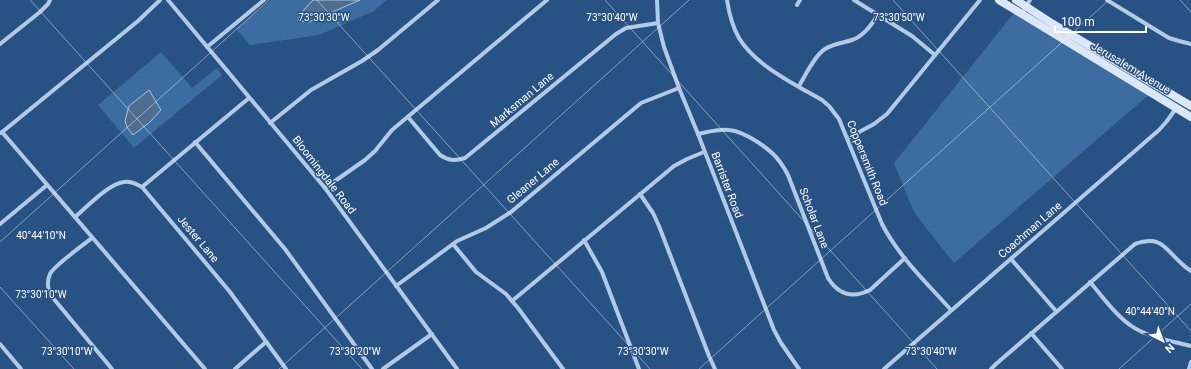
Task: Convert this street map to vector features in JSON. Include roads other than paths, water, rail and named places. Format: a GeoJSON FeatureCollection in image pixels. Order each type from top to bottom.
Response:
{"type":"FeatureCollection","features":[{"type":"Feature","properties":{"kind":"main road","name":"Jerusalem Avenue"},"geometry":{"type":"LineString","coordinates":[[999,0],[1191,117]]}},
{"type":"Feature","properties":{"kind":"main road","name":"Jerusalem Avenue"},"geometry":{"type":"LineString","coordinates":[[1016,0],[1028,3],[1053,24],[1191,106]]}},
{"type":"Feature","properties":{"kind":"street"},"geometry":{"type":"LineString","coordinates":[[0,44],[40,12],[50,0]]}},
{"type":"Feature","properties":{"kind":"street"},"geometry":{"type":"LineString","coordinates":[[160,0],[138,21],[1,133],[205,369]]}},
{"type":"Feature","properties":{"kind":"street","name":"Bloomingdale Road"},"geometry":{"type":"LineString","coordinates":[[168,0],[325,188],[457,369]]}},
{"type":"Feature","properties":{"kind":"street"},"geometry":{"type":"LineString","coordinates":[[207,47],[264,0]]}},
{"type":"Feature","properties":{"kind":"street"},"geometry":{"type":"LineString","coordinates":[[270,123],[311,90],[362,61],[378,50],[438,0]]}},
{"type":"Feature","properties":{"kind":"street"},"geometry":{"type":"LineString","coordinates":[[325,188],[365,160],[375,151],[392,130],[547,0]]}},
{"type":"Feature","properties":{"kind":"street","name":"Barrister Road"},"geometry":{"type":"LineString","coordinates":[[657,0],[658,23],[664,47],[679,88],[774,330],[799,369]]}},
{"type":"Feature","properties":{"kind":"street","name":"Coppersmith Road"},"geometry":{"type":"LineString","coordinates":[[727,0],[733,25],[739,38],[748,50],[761,63],[822,100],[829,106],[839,119],[882,224],[894,245],[951,310]]}},
{"type":"Feature","properties":{"kind":"street"},"geometry":{"type":"LineString","coordinates":[[797,5],[800,0]]}},
{"type":"Feature","properties":{"kind":"street"},"geometry":{"type":"LineString","coordinates":[[854,0],[912,36],[935,55]]}},
{"type":"Feature","properties":{"kind":"street"},"geometry":{"type":"LineString","coordinates":[[848,138],[874,124],[887,114],[980,0]]}},
{"type":"Feature","properties":{"kind":"street"},"geometry":{"type":"LineString","coordinates":[[1107,0],[1169,38],[1191,44]]}},
{"type":"Feature","properties":{"kind":"street"},"geometry":{"type":"LineString","coordinates":[[1022,14],[1028,3]]}},
{"type":"Feature","properties":{"kind":"street"},"geometry":{"type":"LineString","coordinates":[[799,86],[818,55],[825,49],[835,44],[859,37],[867,30],[878,15]]}},
{"type":"Feature","properties":{"kind":"street","name":"Marksman Lane"},"geometry":{"type":"LineString","coordinates":[[408,117],[440,155],[452,160],[465,158],[616,34],[626,28],[658,23]]}},
{"type":"Feature","properties":{"kind":"street","name":"Gleaner Lane"},"geometry":{"type":"LineString","coordinates":[[396,286],[457,241],[486,228],[511,212],[635,108],[679,88]]}},
{"type":"Feature","properties":{"kind":"street"},"geometry":{"type":"LineString","coordinates":[[75,217],[114,185],[123,182],[130,182],[142,187],[250,98]]}},
{"type":"Feature","properties":{"kind":"street","name":"Coachman Lane"},"geometry":{"type":"LineString","coordinates":[[884,369],[1160,130],[1181,100]]}},
{"type":"Feature","properties":{"kind":"street","name":"Scholar Lane"},"geometry":{"type":"LineString","coordinates":[[698,134],[712,131],[734,130],[751,138],[770,151],[780,161],[788,175],[828,278],[833,286],[838,290],[849,294],[864,293],[870,290],[905,258]]}},
{"type":"Feature","properties":{"kind":"street"},"geometry":{"type":"LineString","coordinates":[[196,142],[285,249],[372,369]]}},
{"type":"Feature","properties":{"kind":"street"},"geometry":{"type":"LineString","coordinates":[[512,301],[674,166],[704,152]]}},
{"type":"Feature","properties":{"kind":"street"},"geometry":{"type":"LineString","coordinates":[[0,224],[47,185]]}},
{"type":"Feature","properties":{"kind":"street","name":"Jester Lane"},"geometry":{"type":"LineString","coordinates":[[142,187],[230,292],[286,369]]}},
{"type":"Feature","properties":{"kind":"street"},"geometry":{"type":"LineString","coordinates":[[640,194],[659,226],[715,369]]}},
{"type":"Feature","properties":{"kind":"street"},"geometry":{"type":"LineString","coordinates":[[92,238],[52,271],[50,274],[48,287],[53,298],[112,369]]}},
{"type":"Feature","properties":{"kind":"street"},"geometry":{"type":"LineString","coordinates":[[584,240],[602,272],[639,369]]}},
{"type":"Feature","properties":{"kind":"street"},"geometry":{"type":"LineString","coordinates":[[991,369],[1135,244],[1143,241],[1160,243],[1166,247],[1181,264],[1191,271]]}},
{"type":"Feature","properties":{"kind":"street"},"geometry":{"type":"LineString","coordinates":[[453,244],[476,272],[506,294],[563,369]]}},
{"type":"Feature","properties":{"kind":"street"},"geometry":{"type":"LineString","coordinates":[[1011,259],[1056,311]]}},
{"type":"Feature","properties":{"kind":"street"},"geometry":{"type":"LineString","coordinates":[[1090,282],[1119,316],[1129,325],[1147,334],[1191,346]]}},
{"type":"Feature","properties":{"kind":"street"},"geometry":{"type":"LineString","coordinates":[[1031,333],[1062,369]]}},
{"type":"Feature","properties":{"kind":"street"},"geometry":{"type":"LineString","coordinates":[[383,369],[432,334]]}},
{"type":"Feature","properties":{"kind":"street"},"geometry":{"type":"LineString","coordinates":[[235,369],[266,342]]}},
{"type":"Feature","properties":{"kind":"street"},"geometry":{"type":"LineString","coordinates":[[0,344],[21,369]]}},
{"type":"Feature","properties":{"kind":"street"},"geometry":{"type":"LineString","coordinates":[[1189,369],[1191,362]]}}]}
